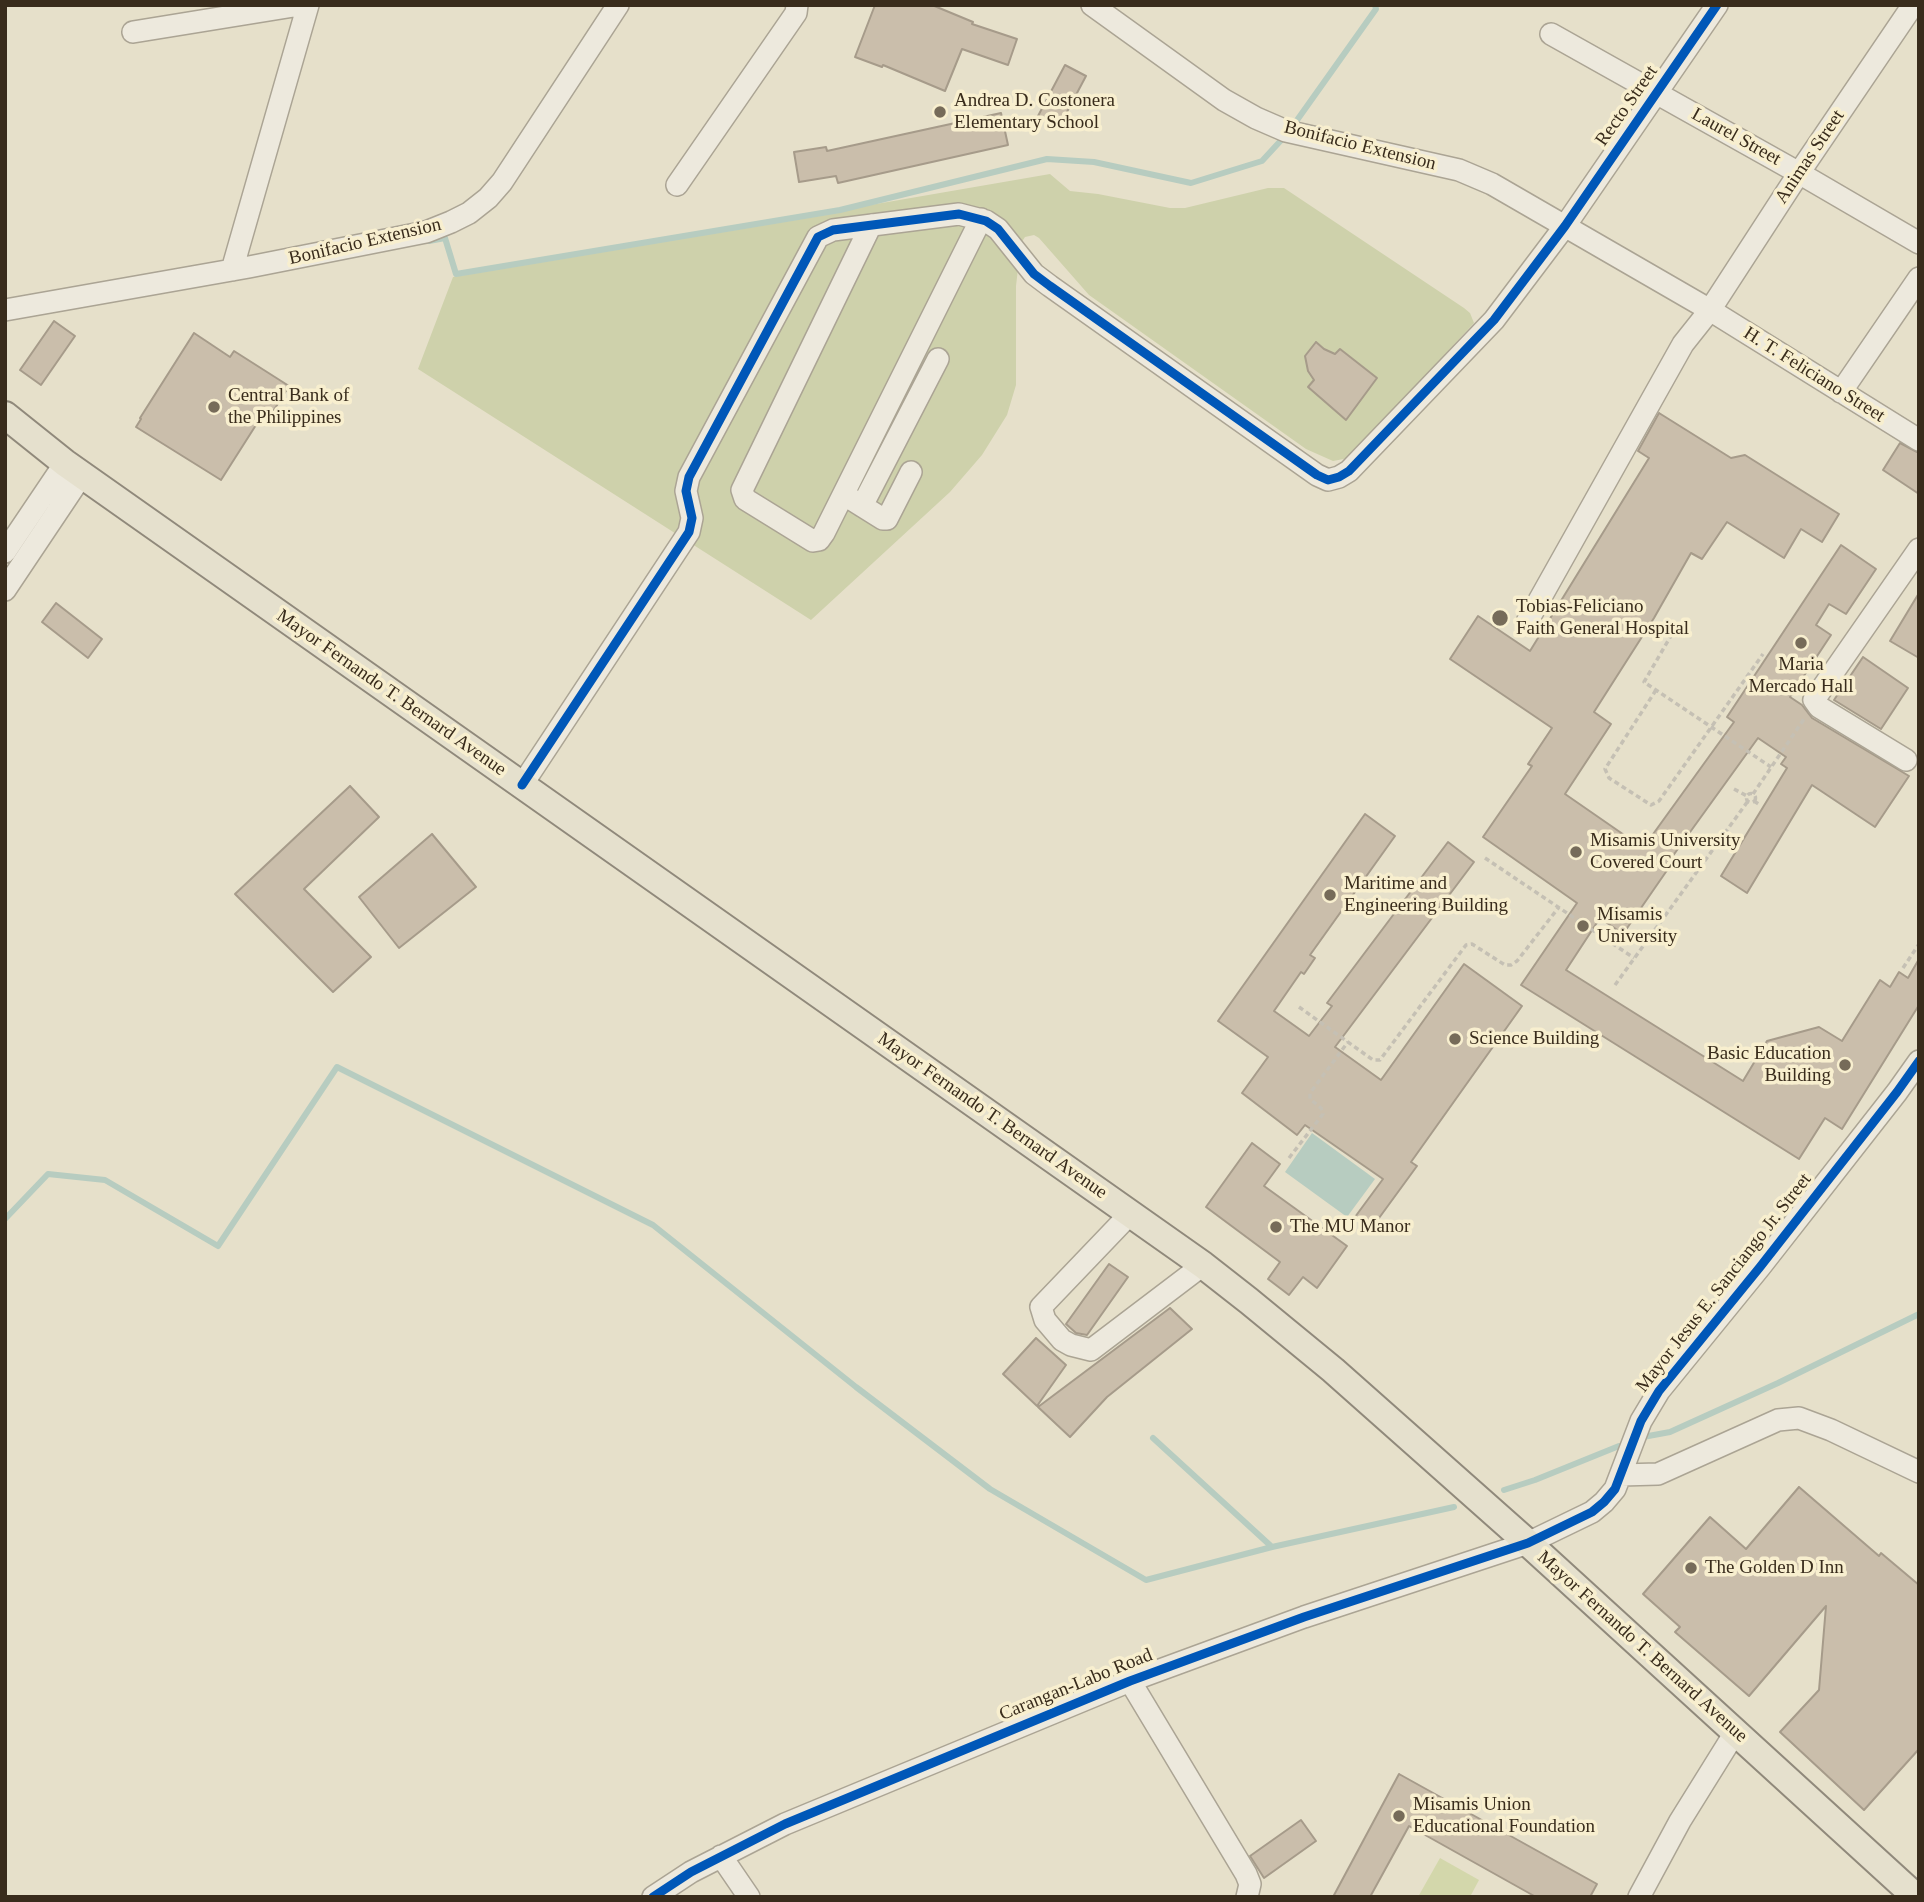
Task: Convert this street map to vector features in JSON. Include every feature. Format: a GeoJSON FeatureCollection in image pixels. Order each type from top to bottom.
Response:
{"type":"FeatureCollection","features":[{"type":"Feature","properties":{"kind":"main road","name":"Mayor Fernando T. Bernard Avenue"},"geometry":{"type":"LineString","coordinates":[[5,415],[74,469],[1203,1265],[1290,1332],[1528,1543],[1916,1897]]}},
{"type":"Feature","properties":{"kind":"street"},"geometry":{"type":"LineString","coordinates":[[132,32],[300,5]]}},
{"type":"Feature","properties":{"kind":"street"},"geometry":{"type":"LineString","coordinates":[[232,270],[308,5]]}},
{"type":"Feature","properties":{"kind":"street","name":"Bonifacio Extension"},"geometry":{"type":"LineString","coordinates":[[5,310],[426,232],[469,213],[502,182],[618,5]]}},
{"type":"Feature","properties":{"kind":"street"},"geometry":{"type":"LineString","coordinates":[[677,185],[796,13],[797,5]]}},
{"type":"Feature","properties":{"kind":"street","name":"Bonifacio Extension"},"geometry":{"type":"LineString","coordinates":[[1092,5],[1224,100],[1256,118],[1286,131],[1459,170],[1492,184],[1710,310]]}},
{"type":"Feature","properties":{"kind":"street","name":"Recto Street"},"geometry":{"type":"LineString","coordinates":[[981,219],[998,229],[1020,260],[1050,286],[1317,475],[1328,480],[1339,477],[1349,471],[1494,320],[1565,226],[1717,5]]}},
{"type":"Feature","properties":{"kind":"street","name":"Animas Street"},"geometry":{"type":"LineString","coordinates":[[1527,622],[1683,344],[1710,310],[1908,11]]}},
{"type":"Feature","properties":{"kind":"street","name":"Laurel Street"},"geometry":{"type":"LineString","coordinates":[[1551,34],[1919,243]]}},
{"type":"Feature","properties":{"kind":"street"},"geometry":{"type":"LineString","coordinates":[[522,785],[689,532],[692,518],[686,491],[689,477],[813,243],[818,237],[833,230],[871,225],[959,214],[981,219],[822,538],[816,542],[810,540],[745,499],[742,490],[871,225]]}},
{"type":"Feature","properties":{"kind":"street"},"geometry":{"type":"LineString","coordinates":[[1841,392],[1919,278]]}},
{"type":"Feature","properties":{"kind":"street","name":"H. T. Feliciano Street"},"geometry":{"type":"LineString","coordinates":[[1710,310],[1919,440]]}},
{"type":"Feature","properties":{"kind":"street"},"geometry":{"type":"LineString","coordinates":[[862,506],[937,359]]}},
{"type":"Feature","properties":{"kind":"street"},"geometry":{"type":"LineString","coordinates":[[5,590],[29,535],[74,469]]}},
{"type":"Feature","properties":{"kind":"street"},"geometry":{"type":"LineString","coordinates":[[844,494],[887,519],[911,472]]}},
{"type":"Feature","properties":{"kind":"street"},"geometry":{"type":"LineString","coordinates":[[5,552],[29,535]]}},
{"type":"Feature","properties":{"kind":"street"},"geometry":{"type":"LineString","coordinates":[[1906,760],[1814,702],[1815,696],[1919,549]]}},
{"type":"Feature","properties":{"kind":"street","name":"Mayor Jesus E. Sanciango Jr. Street"},"geometry":{"type":"LineString","coordinates":[[1528,1543],[1592,1512],[1615,1489],[1641,1421],[1658,1391],[1760,1267],[1919,1061]]}},
{"type":"Feature","properties":{"kind":"street"},"geometry":{"type":"LineString","coordinates":[[1130,1214],[1041,1307],[1045,1320],[1062,1340],[1091,1350],[1203,1265]]}},
{"type":"Feature","properties":{"kind":"street"},"geometry":{"type":"LineString","coordinates":[[1622,1475],[1658,1475],[1778,1420],[1799,1418],[1832,1430],[1919,1472]]}},
{"type":"Feature","properties":{"kind":"street","name":"Carangan-Labo Road"},"geometry":{"type":"LineString","coordinates":[[653,1897],[721,1856],[796,1819],[1130,1681],[1304,1618],[1528,1543]]}},
{"type":"Feature","properties":{"kind":"street"},"geometry":{"type":"LineString","coordinates":[[1130,1681],[1246,1874],[1250,1884],[1247,1897]]}},
{"type":"Feature","properties":{"kind":"street"},"geometry":{"type":"LineString","coordinates":[[1639,1897],[1680,1821],[1736,1731]]}},
{"type":"Feature","properties":{"kind":"street"},"geometry":{"type":"LineString","coordinates":[[721,1856],[748,1897]]}},
{"type":"Feature","properties":{"kind":"path"},"geometry":{"type":"LineString","coordinates":[[1672,634],[1644,682],[1771,767]]}},
{"type":"Feature","properties":{"kind":"path"},"geometry":{"type":"LineString","coordinates":[[1656,690],[1605,769],[1609,778],[1647,804],[1654,805],[1763,654]]}},
{"type":"Feature","properties":{"kind":"path"},"geometry":{"type":"LineString","coordinates":[[1615,985],[1749,800],[1755,797],[1753,794],[1814,702]]}},
{"type":"Feature","properties":{"kind":"path"},"geometry":{"type":"LineString","coordinates":[[1734,789],[1760,805]]}},
{"type":"Feature","properties":{"kind":"path"},"geometry":{"type":"LineString","coordinates":[[1485,858],[1633,958]]}},
{"type":"Feature","properties":{"kind":"path"},"geometry":{"type":"LineString","coordinates":[[1299,1007],[1373,1060],[1380,1060],[1466,945],[1472,944],[1505,965],[1511,965],[1559,907]]}},
{"type":"Feature","properties":{"kind":"path"},"geometry":{"type":"LineString","coordinates":[[1903,968],[1919,944]]}},
{"type":"Feature","properties":{"kind":"path"},"geometry":{"type":"LineString","coordinates":[[1289,1158],[1323,1114],[1321,1108],[1310,1099],[1310,1093],[1348,1042]]}},
{"type":"Feature","properties":{"kind":"green space"},"geometry":{"type":"Polygon","coordinates":[[[1050,174],[1070,191],[1170,208],[1185,208],[1268,188],[1284,188],[1464,308],[1470,313],[1474,323],[1349,458],[1333,461],[1306,449],[1089,295],[1039,238],[1034,235],[1025,237],[1021,243],[1016,286],[1016,385],[1007,415],[982,455],[950,492],[811,620],[418,369],[453,277],[1050,174]]]}},
{"type":"Feature","properties":{"kind":"green space"},"geometry":{"type":"Polygon","coordinates":[[[1440,1858],[1479,1880],[1470,1897],[1418,1897],[1440,1858]]]}},
{"type":"Feature","properties":{"kind":"shaded area"},"geometry":{"type":"Polygon","coordinates":[[[1312,1133],[1375,1179],[1347,1217],[1285,1172],[1312,1133]]]}},
{"type":"Feature","properties":{"kind":"building"},"geometry":{"type":"Polygon","coordinates":[[[875,5],[932,5],[973,22],[972,24],[1017,39],[1008,65],[962,49],[945,91],[883,65],[882,67],[855,57],[875,5]]]}},
{"type":"Feature","properties":{"kind":"building"},"geometry":{"type":"Polygon","coordinates":[[[1065,65],[1086,76],[1059,127],[1038,116],[1065,65]]]}},
{"type":"Feature","properties":{"kind":"building"},"geometry":{"type":"Polygon","coordinates":[[[1001,113],[1008,145],[838,183],[836,176],[799,182],[794,152],[826,147],[827,151],[1001,113]]]}},
{"type":"Feature","properties":{"kind":"building"},"geometry":{"type":"Polygon","coordinates":[[[54,321],[75,336],[41,385],[20,370],[54,321]]]}},
{"type":"Feature","properties":{"kind":"building"},"geometry":{"type":"Polygon","coordinates":[[[194,333],[230,357],[234,351],[289,386],[269,418],[263,414],[221,480],[136,427],[194,333]]]}},
{"type":"Feature","properties":{"kind":"building"},"geometry":{"type":"Polygon","coordinates":[[[1316,342],[1335,354],[1340,349],[1377,378],[1346,420],[1308,387],[1314,380],[1308,371],[1305,356],[1316,342]]]}},
{"type":"Feature","properties":{"kind":"building"},"geometry":{"type":"Polygon","coordinates":[[[1659,413],[1731,458],[1745,455],[1839,514],[1822,542],[1801,529],[1784,558],[1727,522],[1702,559],[1691,553],[1654,618],[1594,712],[1611,724],[1565,794],[1643,848],[1734,722],[1727,717],[1841,545],[1876,569],[1846,614],[1829,604],[1816,625],[1831,635],[1790,697],[1802,705],[1812,718],[1909,776],[1875,827],[1812,785],[1747,893],[1721,876],[1787,768],[1781,764],[1786,757],[1758,738],[1667,864],[1670,866],[1623,934],[1600,918],[1566,970],[1743,1081],[1767,1041],[1819,1027],[1842,1041],[1880,980],[1890,987],[1899,972],[1908,978],[1919,959],[1919,1005],[1842,1129],[1825,1118],[1799,1159],[1521,985],[1577,903],[1483,837],[1532,766],[1528,764],[1552,728],[1450,659],[1478,616],[1530,651],[1649,458],[1638,451],[1659,413]]]}},
{"type":"Feature","properties":{"kind":"building"},"geometry":{"type":"Polygon","coordinates":[[[1900,443],[1919,453],[1919,494],[1883,470],[1900,443]]]}},
{"type":"Feature","properties":{"kind":"building"},"geometry":{"type":"Polygon","coordinates":[[[1919,593],[1919,658],[1890,641],[1919,593]]]}},
{"type":"Feature","properties":{"kind":"building"},"geometry":{"type":"Polygon","coordinates":[[[56,603],[102,639],[88,658],[42,622],[56,603]]]}},
{"type":"Feature","properties":{"kind":"building"},"geometry":{"type":"Polygon","coordinates":[[[1863,657],[1908,688],[1881,729],[1834,700],[1863,657]]]}},
{"type":"Feature","properties":{"kind":"building"},"geometry":{"type":"Polygon","coordinates":[[[350,786],[379,817],[304,889],[371,957],[333,992],[235,894],[350,786]]]}},
{"type":"Feature","properties":{"kind":"building"},"geometry":{"type":"Polygon","coordinates":[[[1365,814],[1395,836],[1310,955],[1315,958],[1304,974],[1301,972],[1274,1011],[1309,1036],[1332,1006],[1327,1003],[1448,842],[1474,862],[1335,1047],[1381,1080],[1464,964],[1522,1006],[1411,1162],[1417,1166],[1371,1229],[1355,1217],[1383,1179],[1305,1125],[1297,1135],[1242,1093],[1268,1057],[1218,1021],[1365,814]]]}},
{"type":"Feature","properties":{"kind":"building"},"geometry":{"type":"Polygon","coordinates":[[[432,834],[476,887],[399,948],[359,897],[432,834]]]}},
{"type":"Feature","properties":{"kind":"building","name":"The MU Manor"},"geometry":{"type":"Polygon","coordinates":[[[1252,1143],[1280,1164],[1264,1186],[1347,1246],[1317,1288],[1303,1277],[1289,1295],[1268,1279],[1280,1262],[1206,1207],[1252,1143]]]}},
{"type":"Feature","properties":{"kind":"building"},"geometry":{"type":"Polygon","coordinates":[[[1109,1264],[1128,1277],[1087,1335],[1076,1333],[1066,1324],[1109,1264]]]}},
{"type":"Feature","properties":{"kind":"building"},"geometry":{"type":"Polygon","coordinates":[[[1170,1308],[1192,1329],[1107,1397],[1070,1437],[1038,1407],[1170,1308]]]}},
{"type":"Feature","properties":{"kind":"building"},"geometry":{"type":"Polygon","coordinates":[[[1036,1338],[1066,1365],[1037,1406],[1003,1374],[1036,1338]]]}},
{"type":"Feature","properties":{"kind":"building"},"geometry":{"type":"Polygon","coordinates":[[[1799,1487],[1879,1556],[1881,1553],[1919,1585],[1919,1749],[1864,1810],[1780,1732],[1819,1690],[1826,1606],[1749,1696],[1675,1632],[1680,1627],[1643,1594],[1710,1517],[1746,1549],[1799,1487]]]}},
{"type":"Feature","properties":{"kind":"building"},"geometry":{"type":"Polygon","coordinates":[[[1399,1774],[1597,1884],[1590,1897],[1536,1897],[1409,1826],[1370,1897],[1333,1897],[1399,1774]]]}},
{"type":"Feature","properties":{"kind":"building"},"geometry":{"type":"Polygon","coordinates":[[[1301,1820],[1316,1841],[1264,1878],[1250,1856],[1301,1820]]]}},
{"type":"Feature","properties":{"kind":"waterway"},"geometry":{"type":"LineString","coordinates":[[1295,123],[1376,9],[1375,5]]}},
{"type":"Feature","properties":{"kind":"waterway"},"geometry":{"type":"LineString","coordinates":[[429,241],[445,238],[456,274],[840,210],[1047,159],[1094,162],[1191,183],[1262,161],[1285,136]]}},
{"type":"Feature","properties":{"kind":"waterway"},"geometry":{"type":"LineString","coordinates":[[5,1219],[48,1174],[105,1180],[218,1246],[337,1067],[653,1225],[856,1387],[990,1489],[1146,1580],[1272,1547]]}},
{"type":"Feature","properties":{"kind":"waterway"},"geometry":{"type":"LineString","coordinates":[[1643,1437],[1670,1432],[1919,1314]]}},
{"type":"Feature","properties":{"kind":"waterway"},"geometry":{"type":"LineString","coordinates":[[1153,1438],[1272,1547],[1454,1507]]}},
{"type":"Feature","properties":{"kind":"waterway"},"geometry":{"type":"LineString","coordinates":[[1504,1490],[1619,1446]]}},
{"type":"Feature","properties":{"kind":"cycle path"},"geometry":{"type":"LineString","coordinates":[[522,785],[689,532],[692,518],[686,491],[689,477],[818,237],[833,230],[959,214],[986,221],[998,229],[1034,274],[1317,475],[1328,480],[1349,471],[1494,320],[1565,226],[1717,5]]}},
{"type":"Feature","properties":{"kind":"cycle path"},"geometry":{"type":"LineString","coordinates":[[653,1897],[691,1872],[785,1824],[1130,1681],[1304,1617],[1528,1543],[1592,1512],[1615,1489],[1641,1421],[1659,1391],[1760,1267],[1919,1061]]}},
{"type":"Feature","properties":{"kind":"place","name":"Andrea D. Costonera Elementary School"},"geometry":{"type":"Point","coordinates":[940,112]}},
{"type":"Feature","properties":{"kind":"place","name":"Central Bank of the Philippines"},"geometry":{"type":"Point","coordinates":[214,407]}},
{"type":"Feature","properties":{"kind":"place","name":"Tobias-Feliciano Faith General Hospital"},"geometry":{"type":"Point","coordinates":[1500,618]}},
{"type":"Feature","properties":{"kind":"place","name":"Maria Mercado Hall"},"geometry":{"type":"Point","coordinates":[1801,643]}},
{"type":"Feature","properties":{"kind":"place","name":"Misamis University Covered Court"},"geometry":{"type":"Point","coordinates":[1576,852]}},
{"type":"Feature","properties":{"kind":"place","name":"Maritime and Engineering Building"},"geometry":{"type":"Point","coordinates":[1330,895]}},
{"type":"Feature","properties":{"kind":"place","name":"Misamis University"},"geometry":{"type":"Point","coordinates":[1583,926]}},
{"type":"Feature","properties":{"kind":"place","name":"Science Building"},"geometry":{"type":"Point","coordinates":[1455,1039]}},
{"type":"Feature","properties":{"kind":"place","name":"Basic Education Building"},"geometry":{"type":"Point","coordinates":[1845,1065]}},
{"type":"Feature","properties":{"kind":"place","name":"The MU Manor"},"geometry":{"type":"Point","coordinates":[1276,1227]}},
{"type":"Feature","properties":{"kind":"place","name":"The Golden D Inn"},"geometry":{"type":"Point","coordinates":[1691,1568]}},
{"type":"Feature","properties":{"kind":"place","name":"Misamis Union Educational Foundation"},"geometry":{"type":"Point","coordinates":[1399,1816]}}]}
